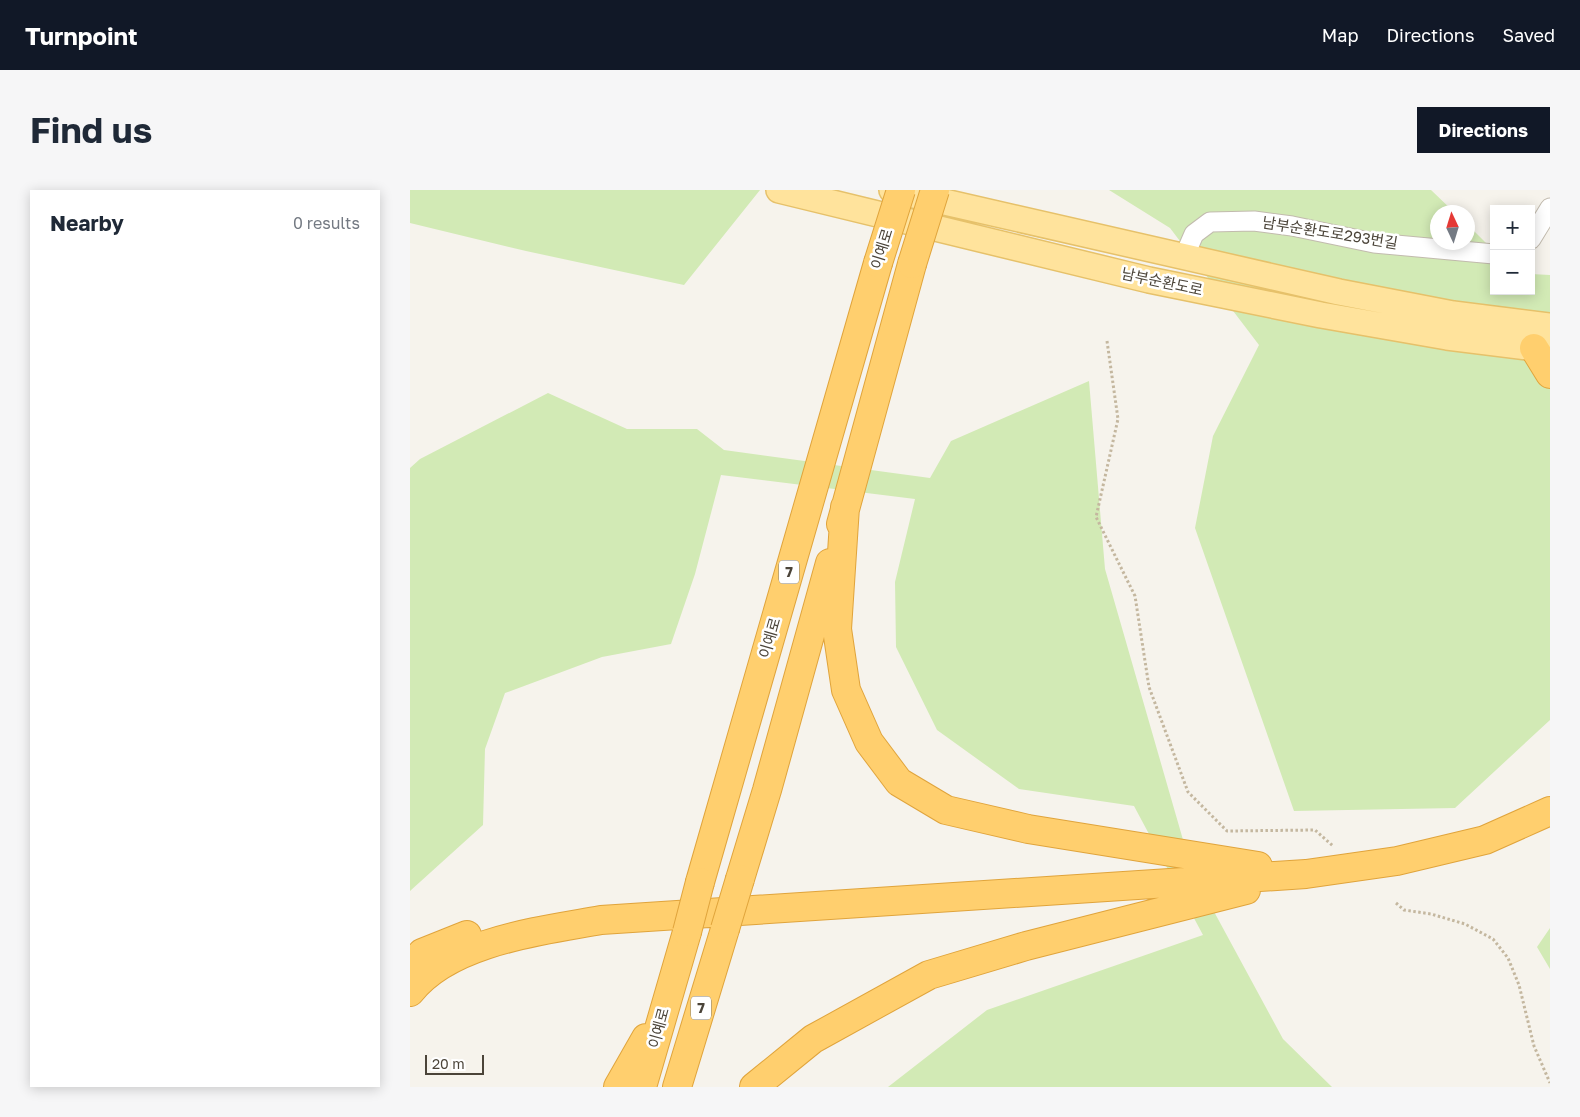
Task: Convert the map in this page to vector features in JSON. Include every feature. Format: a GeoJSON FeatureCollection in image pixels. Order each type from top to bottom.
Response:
{"type":"FeatureCollection","features":[{"type":"Feature","properties":{"kind":"highway","name":"이예로"},"geometry":{"type":"LineString","coordinates":[[642,1087],[878,263],[901,190]]}},
{"type":"Feature","properties":{"kind":"highway","name":"7"},"geometry":{"type":"LineString","coordinates":[[677,1087],[767,790],[912,264],[935,190]]}},
{"type":"Feature","properties":{"kind":"highway"},"geometry":{"type":"LineString","coordinates":[[1542,349],[1550,374]]}},
{"type":"Feature","properties":{"kind":"highway"},"geometry":{"type":"LineString","coordinates":[[845,507],[837,629],[846,690],[870,742],[899,782],[946,810],[1028,829],[1306,874]]}},
{"type":"Feature","properties":{"kind":"highway"},"geometry":{"type":"LineString","coordinates":[[410,992],[420,979],[459,955],[503,938],[601,920],[1306,874],[1397,861],[1485,840],[1550,811]]}},
{"type":"Feature","properties":{"kind":"highway"},"geometry":{"type":"LineString","coordinates":[[410,966],[422,953],[469,934],[536,914],[627,903],[755,894],[1306,874]]}},
{"type":"Feature","properties":{"kind":"highway"},"geometry":{"type":"LineString","coordinates":[[754,1087],[813,1039],[929,975],[1026,946],[1306,874]]}},
{"type":"Feature","properties":{"kind":"highway"},"geometry":{"type":"LineString","coordinates":[[618,1087],[666,1001]]}},
{"type":"Feature","properties":{"kind":"main road","name":"남부순환도로"},"geometry":{"type":"LineString","coordinates":[[779,190],[1149,280],[1330,317],[1447,337],[1542,349]]}},
{"type":"Feature","properties":{"kind":"main road","name":"남부순환도로"},"geometry":{"type":"LineString","coordinates":[[892,190],[1339,292],[1444,312],[1550,326]]}},
{"type":"Feature","properties":{"kind":"lane"},"geometry":{"type":"LineString","coordinates":[[1535,232],[1550,208]]}},
{"type":"Feature","properties":{"kind":"lane","name":"남부순환도로293번길"},"geometry":{"type":"LineString","coordinates":[[1184,257],[1194,234],[1210,222],[1254,221],[1292,226],[1374,242],[1490,254]]}},
{"type":"Feature","properties":{"kind":"path"},"geometry":{"type":"LineString","coordinates":[[1107,341],[1118,419],[1096,517],[1135,596],[1148,687],[1188,792],[1227,831],[1315,830],[1337,849]]}},
{"type":"Feature","properties":{"kind":"path"},"geometry":{"type":"LineString","coordinates":[[1396,902],[1404,910],[1431,914],[1465,924],[1493,938],[1508,958],[1519,985],[1534,1046],[1550,1083]]}},
{"type":"Feature","properties":{"kind":"green space"},"geometry":{"type":"Polygon","coordinates":[[[410,190],[760,190],[684,285],[526,251],[410,223],[410,190]]]}},
{"type":"Feature","properties":{"kind":"green space"},"geometry":{"type":"Polygon","coordinates":[[[1109,190],[1431,190],[1447,205],[1430,205],[1430,250],[1475,250],[1475,232],[1490,247],[1490,295],[1535,295],[1535,274],[1550,275],[1550,720],[1455,808],[1294,811],[1195,528],[1213,436],[1259,345],[1170,228],[1109,190]]]}},
{"type":"Feature","properties":{"kind":"green space"},"geometry":{"type":"Polygon","coordinates":[[[1089,381],[1105,569],[1192,871],[1283,1039],[1332,1087],[888,1087],[987,1010],[1203,935],[1134,806],[1019,789],[937,730],[896,647],[895,582],[915,499],[721,475],[695,574],[671,644],[602,657],[505,693],[485,749],[483,825],[410,891],[410,468],[420,459],[548,393],[627,429],[697,429],[724,450],[930,478],[951,441],[1089,381]]]}},
{"type":"Feature","properties":{"kind":"green space"},"geometry":{"type":"Polygon","coordinates":[[[1550,928],[1550,969],[1537,947],[1550,928]]]}}]}
